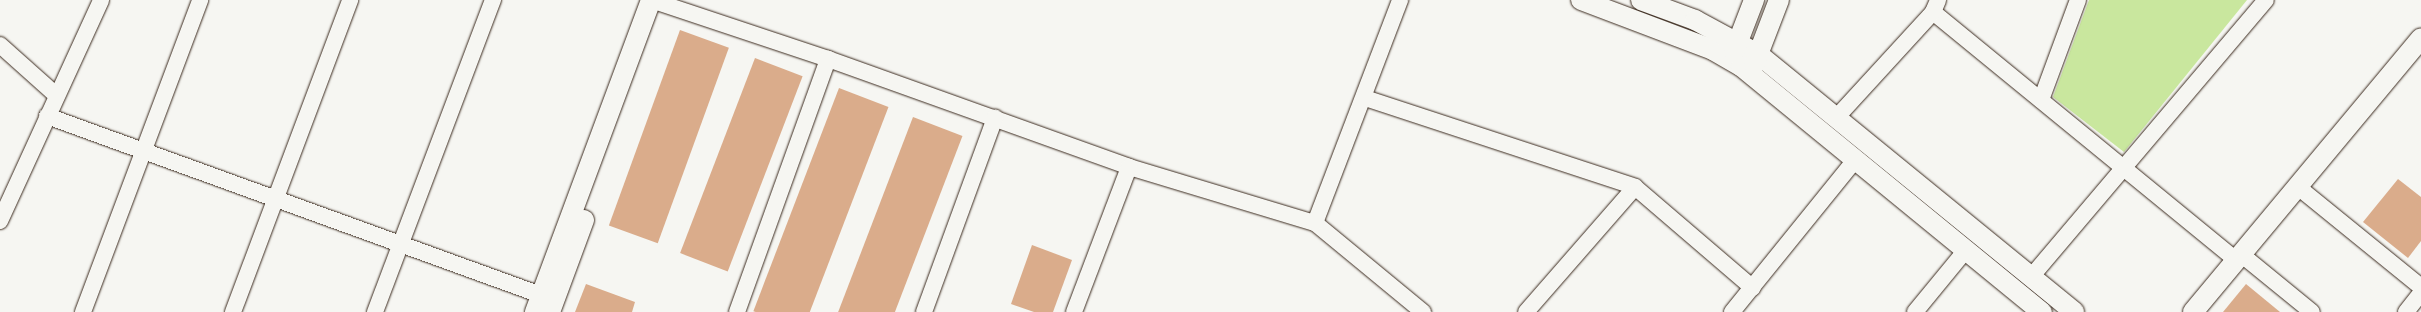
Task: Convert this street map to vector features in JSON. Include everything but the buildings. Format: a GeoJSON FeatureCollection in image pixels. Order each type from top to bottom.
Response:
{"type":"FeatureCollection","features":[{"type":"Feature","properties":{"kind":"street"},"geometry":{"type":"LineString","coordinates":[[0,219],[101,0]]}},
{"type":"Feature","properties":{"kind":"street"},"geometry":{"type":"LineString","coordinates":[[83,312],[142,150],[200,0]]}},
{"type":"Feature","properties":{"kind":"street"},"geometry":{"type":"LineString","coordinates":[[233,312],[350,0]]}},
{"type":"Feature","properties":{"kind":"street"},"geometry":{"type":"LineString","coordinates":[[375,312],[493,0]]}},
{"type":"Feature","properties":{"kind":"street"},"geometry":{"type":"LineString","coordinates":[[1315,223],[1365,98],[1400,0]]}},
{"type":"Feature","properties":{"kind":"street"},"geometry":{"type":"LineString","coordinates":[[1581,0],[1730,59],[1750,73],[2042,312]]}},
{"type":"Feature","properties":{"kind":"street"},"geometry":{"type":"LineString","coordinates":[[1641,0],[1738,41],[1758,54],[2074,312]]}},
{"type":"Feature","properties":{"kind":"street"},"geometry":{"type":"LineString","coordinates":[[1730,59],[1754,0]]}},
{"type":"Feature","properties":{"kind":"street"},"geometry":{"type":"LineString","coordinates":[[1750,73],[1779,0]]}},
{"type":"Feature","properties":{"kind":"street"},"geometry":{"type":"LineString","coordinates":[[2040,100],[2078,0]]}},
{"type":"Feature","properties":{"kind":"street"},"geometry":{"type":"LineString","coordinates":[[2032,277],[2126,170],[2266,0]]}},
{"type":"Feature","properties":{"kind":"street"},"geometry":{"type":"LineString","coordinates":[[47,116],[401,243],[542,306],[656,1],[828,59],[1129,167],[1315,223],[1423,312]]}},
{"type":"Feature","properties":{"kind":"street"},"geometry":{"type":"LineString","coordinates":[[1836,118],[1936,6],[2040,100],[2126,170],[2312,312]]}},
{"type":"Feature","properties":{"kind":"street"},"geometry":{"type":"LineString","coordinates":[[2192,312],[2240,258],[2421,38]]}},
{"type":"Feature","properties":{"kind":"street"},"geometry":{"type":"LineString","coordinates":[[0,44],[56,95]]}},
{"type":"Feature","properties":{"kind":"street"},"geometry":{"type":"LineString","coordinates":[[737,312],[828,59]]}},
{"type":"Feature","properties":{"kind":"street"},"geometry":{"type":"LineString","coordinates":[[1365,98],[1635,187],[1753,288]]}},
{"type":"Feature","properties":{"kind":"street"},"geometry":{"type":"LineString","coordinates":[[924,312],[995,118]]}},
{"type":"Feature","properties":{"kind":"street"},"geometry":{"type":"LineString","coordinates":[[1732,312],[1753,288],[1856,159]]}},
{"type":"Feature","properties":{"kind":"street"},"geometry":{"type":"LineString","coordinates":[[1074,312],[1129,167]]}},
{"type":"Feature","properties":{"kind":"street"},"geometry":{"type":"LineString","coordinates":[[1526,312],[1635,187]]}},
{"type":"Feature","properties":{"kind":"street"},"geometry":{"type":"LineString","coordinates":[[2298,187],[2421,287]]}},
{"type":"Feature","properties":{"kind":"street"},"geometry":{"type":"LineString","coordinates":[[1915,312],[1966,250]]}},
{"type":"Feature","properties":{"kind":"street"},"geometry":{"type":"LineString","coordinates":[[2406,312],[2421,293]]}},
{"type":"Feature","properties":{"kind":"green space"},"geometry":{"type":"Polygon","coordinates":[[[2089,0],[2247,0],[2124,152],[2053,97],[2089,0]]]}}]}
